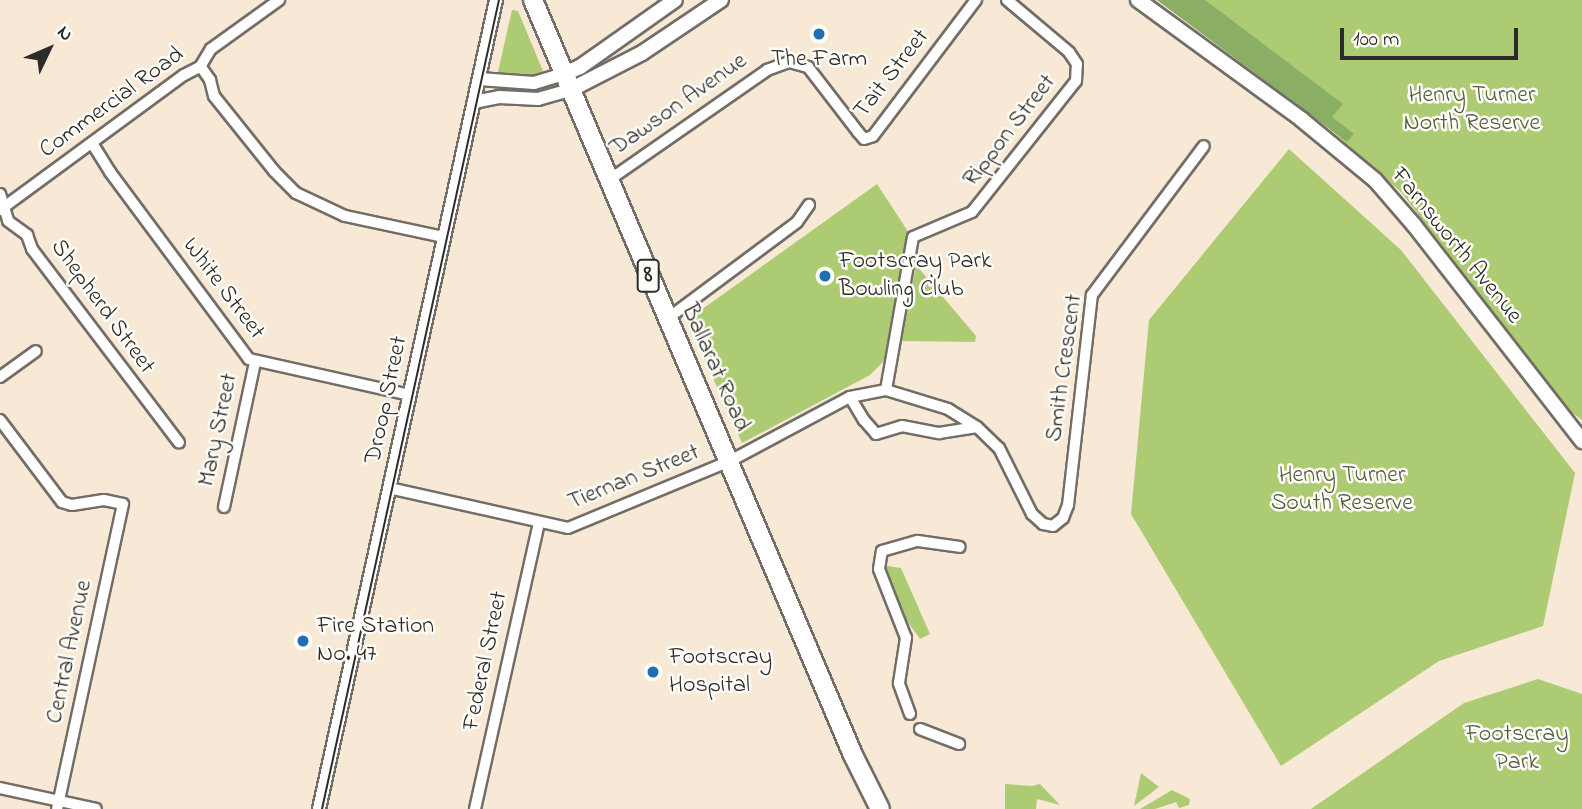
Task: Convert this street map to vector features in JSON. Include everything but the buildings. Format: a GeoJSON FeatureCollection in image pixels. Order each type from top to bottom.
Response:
{"type":"FeatureCollection","features":[{"type":"Feature","properties":{"kind":"highway","name":"Ballarat Road"},"geometry":{"type":"LineString","coordinates":[[533,0],[853,755],[880,809]]}},
{"type":"Feature","properties":{"kind":"highway","name":"Ballarat Road"},"geometry":{"type":"LineString","coordinates":[[853,755],[866,809]]}},
{"type":"Feature","properties":{"kind":"main road"},"geometry":{"type":"LineString","coordinates":[[567,82],[635,57],[721,0]]}},
{"type":"Feature","properties":{"kind":"main road","name":"Farnsworth Avenue"},"geometry":{"type":"LineString","coordinates":[[1138,0],[1319,133],[1374,180],[1414,225],[1582,441]]}},
{"type":"Feature","properties":{"kind":"main road"},"geometry":{"type":"LineString","coordinates":[[567,82],[580,67],[673,2],[685,25]]}},
{"type":"Feature","properties":{"kind":"main road"},"geometry":{"type":"LineString","coordinates":[[1560,415],[1582,425]]}},
{"type":"Feature","properties":{"kind":"street","name":"Commercial Road"},"geometry":{"type":"LineString","coordinates":[[2,209],[184,75],[201,66],[211,49],[279,0]]}},
{"type":"Feature","properties":{"kind":"street","name":"Droop Street"},"geometry":{"type":"LineString","coordinates":[[319,809],[496,0]]}},
{"type":"Feature","properties":{"kind":"street","name":"Tait Street"},"geometry":{"type":"LineString","coordinates":[[864,139],[873,136],[976,0]]}},
{"type":"Feature","properties":{"kind":"street","name":"Rippon Street"},"geometry":{"type":"LineString","coordinates":[[886,390],[913,237],[972,212],[1076,82],[1077,64],[1069,52],[1007,0]]}},
{"type":"Feature","properties":{"kind":"street","name":"Dawson Avenue"},"geometry":{"type":"LineString","coordinates":[[609,180],[767,70],[789,62],[807,67],[818,77],[864,139]]}},
{"type":"Feature","properties":{"kind":"street"},"geometry":{"type":"LineString","coordinates":[[201,66],[210,80],[214,96],[268,165],[296,193],[345,216],[444,237]]}},
{"type":"Feature","properties":{"kind":"street"},"geometry":{"type":"LineString","coordinates":[[479,79],[534,83],[567,82]]}},
{"type":"Feature","properties":{"kind":"street"},"geometry":{"type":"LineString","coordinates":[[474,102],[499,97],[538,99],[567,82]]}},
{"type":"Feature","properties":{"kind":"street","name":"White Street"},"geometry":{"type":"LineString","coordinates":[[92,143],[236,344],[255,362],[410,395]]}},
{"type":"Feature","properties":{"kind":"street","name":"Smith Crescent"},"geometry":{"type":"LineString","coordinates":[[976,427],[999,448],[1032,514],[1042,524],[1053,526],[1063,518],[1068,505],[1092,295],[1204,146]]}},
{"type":"Feature","properties":{"kind":"street","name":"Shepherd Street"},"geometry":{"type":"LineString","coordinates":[[0,194],[2,209],[10,224],[27,235],[32,249],[179,443]]}},
{"type":"Feature","properties":{"kind":"street"},"geometry":{"type":"LineString","coordinates":[[667,319],[797,222],[809,205]]}},
{"type":"Feature","properties":{"kind":"street"},"geometry":{"type":"LineString","coordinates":[[0,377],[36,351]]}},
{"type":"Feature","properties":{"kind":"street","name":"Mary Street"},"geometry":{"type":"LineString","coordinates":[[224,507],[255,362]]}},
{"type":"Feature","properties":{"kind":"street"},"geometry":{"type":"LineString","coordinates":[[886,390],[948,409],[976,427]]}},
{"type":"Feature","properties":{"kind":"street","name":"Tiernan Street"},"geometry":{"type":"LineString","coordinates":[[389,488],[568,528],[730,461],[850,397],[886,390]]}},
{"type":"Feature","properties":{"kind":"street"},"geometry":{"type":"LineString","coordinates":[[850,397],[864,421],[876,433],[902,426],[939,433],[976,427]]}},
{"type":"Feature","properties":{"kind":"street","name":"Central Avenue"},"geometry":{"type":"LineString","coordinates":[[0,420],[62,502],[72,505],[103,500],[123,504],[58,805]]}},
{"type":"Feature","properties":{"kind":"street","name":"Federal Street"},"geometry":{"type":"LineString","coordinates":[[475,809],[538,522]]}},
{"type":"Feature","properties":{"kind":"street"},"geometry":{"type":"LineString","coordinates":[[910,714],[899,683],[906,638],[879,569],[882,551],[918,541],[961,547]]}},
{"type":"Feature","properties":{"kind":"street"},"geometry":{"type":"LineString","coordinates":[[920,729],[959,744]]}},
{"type":"Feature","properties":{"kind":"street"},"geometry":{"type":"LineString","coordinates":[[0,788],[58,805],[96,809]]}},
{"type":"Feature","properties":{"kind":"green space","name":"Henry Turner North Reserve"},"geometry":{"type":"Polygon","coordinates":[[[1157,0],[1582,0],[1582,420],[1559,403],[1402,193],[1315,116],[1157,0]]]}},
{"type":"Feature","properties":{"kind":"green space"},"geometry":{"type":"Polygon","coordinates":[[[1157,0],[1205,0],[1343,104],[1332,117],[1354,134],[1347,142],[1157,0]]]}},
{"type":"Feature","properties":{"kind":"green space"},"geometry":{"type":"Polygon","coordinates":[[[512,10],[518,11],[543,71],[538,74],[526,76],[498,72],[512,10]]]}},
{"type":"Feature","properties":{"kind":"green space","name":"Henry Turner South Reserve"},"geometry":{"type":"Polygon","coordinates":[[[1289,149],[1401,250],[1575,473],[1543,626],[1439,661],[1281,766],[1131,514],[1149,320],[1289,149]]]}},
{"type":"Feature","properties":{"kind":"green space","name":"Footscray Park Bowling Club"},"geometry":{"type":"Polygon","coordinates":[[[877,184],[909,233],[886,359],[870,375],[742,443],[687,320],[877,184]]]}},
{"type":"Feature","properties":{"kind":"green space"},"geometry":{"type":"Polygon","coordinates":[[[916,265],[976,336],[975,342],[902,341],[916,265]]]}},
{"type":"Feature","properties":{"kind":"green space"},"geometry":{"type":"Polygon","coordinates":[[[881,565],[901,568],[930,634],[920,639],[905,618],[881,565]]]}},
{"type":"Feature","properties":{"kind":"green space","name":"Footscray Park"},"geometry":{"type":"Polygon","coordinates":[[[1538,679],[1582,694],[1582,809],[1311,809],[1464,703],[1538,679]]]}},
{"type":"Feature","properties":{"kind":"green space"},"geometry":{"type":"Polygon","coordinates":[[[1141,773],[1159,787],[1134,806],[1141,773]]]}},
{"type":"Feature","properties":{"kind":"green space"},"geometry":{"type":"Polygon","coordinates":[[[1005,784],[1040,784],[1060,805],[1037,799],[1036,809],[1005,809],[1005,784]]]}},
{"type":"Feature","properties":{"kind":"green space"},"geometry":{"type":"Polygon","coordinates":[[[1172,790],[1190,799],[1189,805],[1179,808],[1176,802],[1155,809],[1140,809],[1172,790]]]}},
{"type":"Feature","properties":{"kind":"tram line"},"geometry":{"type":"LineString","coordinates":[[322,809],[499,0]]}},
{"type":"Feature","properties":{"kind":"place","name":"The Farm"},"geometry":{"type":"Point","coordinates":[819,34]}},
{"type":"Feature","properties":{"kind":"place","name":"Footscray Park Bowling Club"},"geometry":{"type":"Point","coordinates":[825,276]}},
{"type":"Feature","properties":{"kind":"place","name":"Fire Station No. 47"},"geometry":{"type":"Point","coordinates":[303,641]}},
{"type":"Feature","properties":{"kind":"place","name":"Footscray Hospital"},"geometry":{"type":"Point","coordinates":[653,672]}}]}
